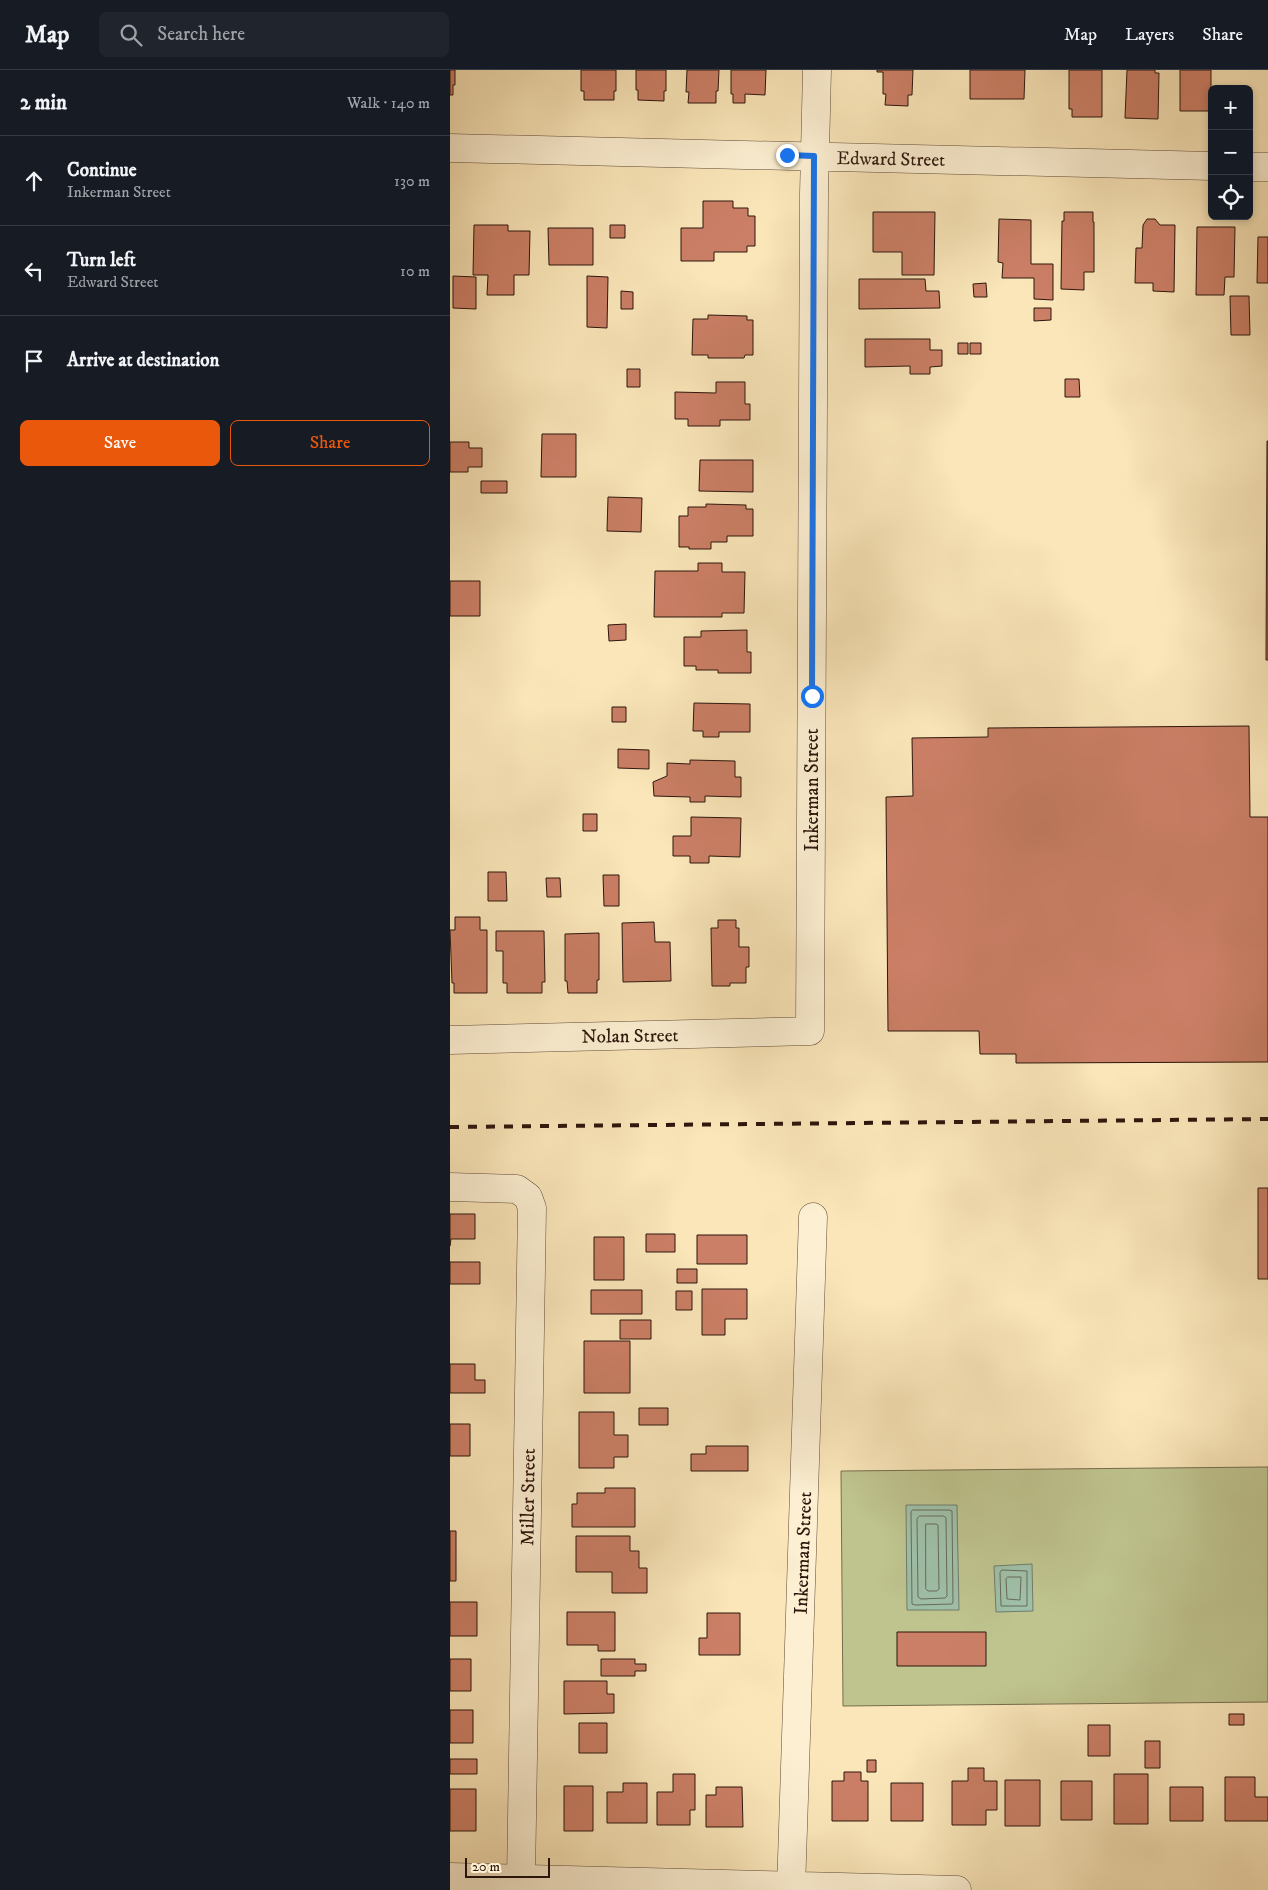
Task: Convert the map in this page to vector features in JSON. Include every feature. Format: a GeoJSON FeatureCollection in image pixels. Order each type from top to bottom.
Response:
{"type":"FeatureCollection","features":[{"type":"Feature","properties":{"kind":"street","name":"Inkerman Street"},"geometry":{"type":"LineString","coordinates":[[810,1030],[814,156],[817,70]]}},
{"type":"Feature","properties":{"kind":"street","name":"Edward Street"},"geometry":{"type":"LineString","coordinates":[[450,148],[1208,166]]}},
{"type":"Feature","properties":{"kind":"street"},"geometry":{"type":"LineString","coordinates":[[1253,167],[1268,168]]}},
{"type":"Feature","properties":{"kind":"street","name":"Nolan Street"},"geometry":{"type":"LineString","coordinates":[[450,1040],[810,1030]]}},
{"type":"Feature","properties":{"kind":"street","name":"Miller Street"},"geometry":{"type":"LineString","coordinates":[[450,1187],[517,1189],[528,1197],[532,1208],[534,1883]]}},
{"type":"Feature","properties":{"kind":"street","name":"Inkerman Street"},"geometry":{"type":"LineString","coordinates":[[792,1887],[813,1217]]}},
{"type":"Feature","properties":{"kind":"street"},"geometry":{"type":"LineString","coordinates":[[450,1877],[534,1883],[957,1890]]}},
{"type":"Feature","properties":{"kind":"shaded area"},"geometry":{"type":"Polygon","coordinates":[[[1268,1467],[1268,1702],[843,1706],[841,1471],[1268,1467]]]}},
{"type":"Feature","properties":{"kind":"water"},"geometry":{"type":"Polygon","coordinates":[[[906,1505],[957,1505],[959,1610],[907,1610],[906,1505]]]}},
{"type":"Feature","properties":{"kind":"water"},"geometry":{"type":"Polygon","coordinates":[[[1032,1564],[1033,1611],[996,1612],[994,1566],[1032,1564]]]}},
{"type":"Feature","properties":{"kind":"building"},"geometry":{"type":"Polygon","coordinates":[[[450,70],[455,70],[453,95],[450,95],[450,70]]]}},
{"type":"Feature","properties":{"kind":"building"},"geometry":{"type":"Polygon","coordinates":[[[581,70],[616,70],[614,100],[584,100],[584,91],[581,91],[581,70]]]}},
{"type":"Feature","properties":{"kind":"building"},"geometry":{"type":"Polygon","coordinates":[[[636,70],[666,70],[664,101],[638,100],[636,70]]]}},
{"type":"Feature","properties":{"kind":"building"},"geometry":{"type":"Polygon","coordinates":[[[687,70],[719,70],[716,103],[688,103],[689,92],[686,92],[687,70]]]}},
{"type":"Feature","properties":{"kind":"building"},"geometry":{"type":"Polygon","coordinates":[[[731,70],[766,70],[765,95],[745,94],[745,103],[733,103],[731,70]]]}},
{"type":"Feature","properties":{"kind":"building"},"geometry":{"type":"Polygon","coordinates":[[[877,70],[913,70],[912,95],[908,95],[908,106],[885,105],[886,94],[883,94],[883,72],[877,72],[877,70]]]}},
{"type":"Feature","properties":{"kind":"building"},"geometry":{"type":"Polygon","coordinates":[[[970,70],[1025,70],[1024,99],[970,99],[970,70]]]}},
{"type":"Feature","properties":{"kind":"building"},"geometry":{"type":"Polygon","coordinates":[[[1069,70],[1102,70],[1102,117],[1072,117],[1072,109],[1069,109],[1069,70]]]}},
{"type":"Feature","properties":{"kind":"building"},"geometry":{"type":"Polygon","coordinates":[[[1127,70],[1155,70],[1155,73],[1159,73],[1158,119],[1125,118],[1127,70]]]}},
{"type":"Feature","properties":{"kind":"building"},"geometry":{"type":"Polygon","coordinates":[[[1180,70],[1211,70],[1211,85],[1208,85],[1208,111],[1180,111],[1180,70]]]}},
{"type":"Feature","properties":{"kind":"building"},"geometry":{"type":"Polygon","coordinates":[[[703,201],[733,201],[733,208],[748,208],[748,216],[755,216],[755,246],[747,246],[747,252],[714,252],[714,261],[681,261],[681,228],[703,228],[703,201]]]}},
{"type":"Feature","properties":{"kind":"building"},"geometry":{"type":"Polygon","coordinates":[[[873,212],[935,212],[934,275],[902,275],[902,252],[873,252],[873,212]]]}},
{"type":"Feature","properties":{"kind":"building"},"geometry":{"type":"Polygon","coordinates":[[[1064,212],[1093,212],[1094,272],[1084,272],[1084,290],[1061,289],[1062,221],[1064,221],[1064,212]]]}},
{"type":"Feature","properties":{"kind":"building"},"geometry":{"type":"Polygon","coordinates":[[[999,219],[1031,220],[1031,264],[1053,264],[1053,300],[1034,299],[1034,278],[1002,278],[1003,263],[998,262],[999,219]]]}},
{"type":"Feature","properties":{"kind":"building"},"geometry":{"type":"Polygon","coordinates":[[[1147,219],[1155,219],[1160,225],[1175,225],[1174,292],[1153,291],[1153,283],[1135,283],[1136,248],[1142,248],[1143,225],[1147,219]]]}},
{"type":"Feature","properties":{"kind":"building"},"geometry":{"type":"Polygon","coordinates":[[[474,225],[508,225],[508,231],[530,231],[529,275],[514,275],[514,295],[487,295],[488,275],[473,275],[474,225]]]}},
{"type":"Feature","properties":{"kind":"building"},"geometry":{"type":"Polygon","coordinates":[[[610,225],[625,225],[625,238],[610,238],[610,225]]]}},
{"type":"Feature","properties":{"kind":"building"},"geometry":{"type":"Polygon","coordinates":[[[1197,227],[1235,227],[1234,277],[1225,277],[1224,295],[1196,295],[1197,227]]]}},
{"type":"Feature","properties":{"kind":"building"},"geometry":{"type":"Polygon","coordinates":[[[548,228],[593,228],[593,265],[549,265],[548,228]]]}},
{"type":"Feature","properties":{"kind":"building"},"geometry":{"type":"Polygon","coordinates":[[[1258,237],[1268,237],[1268,283],[1257,283],[1258,237]]]}},
{"type":"Feature","properties":{"kind":"building"},"geometry":{"type":"Polygon","coordinates":[[[453,276],[476,277],[476,309],[453,308],[453,276]]]}},
{"type":"Feature","properties":{"kind":"building"},"geometry":{"type":"Polygon","coordinates":[[[587,276],[608,277],[607,328],[587,327],[587,276]]]}},
{"type":"Feature","properties":{"kind":"building"},"geometry":{"type":"Polygon","coordinates":[[[859,279],[925,279],[926,291],[939,291],[940,308],[859,309],[859,279]]]}},
{"type":"Feature","properties":{"kind":"building"},"geometry":{"type":"Polygon","coordinates":[[[986,283],[987,297],[974,297],[973,284],[986,283]]]}},
{"type":"Feature","properties":{"kind":"building"},"geometry":{"type":"Polygon","coordinates":[[[621,291],[633,292],[633,309],[621,309],[621,291]]]}},
{"type":"Feature","properties":{"kind":"building"},"geometry":{"type":"Polygon","coordinates":[[[1230,296],[1249,296],[1250,335],[1231,335],[1230,296]]]}},
{"type":"Feature","properties":{"kind":"building"},"geometry":{"type":"Polygon","coordinates":[[[1034,308],[1051,308],[1051,320],[1034,321],[1034,308]]]}},
{"type":"Feature","properties":{"kind":"building"},"geometry":{"type":"Polygon","coordinates":[[[708,315],[747,316],[747,320],[753,320],[753,355],[745,355],[744,358],[708,358],[708,355],[692,355],[693,319],[708,319],[708,315]]]}},
{"type":"Feature","properties":{"kind":"building"},"geometry":{"type":"Polygon","coordinates":[[[865,339],[930,339],[930,350],[942,350],[942,366],[930,367],[930,374],[910,374],[910,366],[865,367],[865,339]]]}},
{"type":"Feature","properties":{"kind":"building"},"geometry":{"type":"Polygon","coordinates":[[[958,343],[968,343],[968,354],[958,354],[958,343]]]}},
{"type":"Feature","properties":{"kind":"building"},"geometry":{"type":"Polygon","coordinates":[[[970,343],[981,343],[981,354],[970,354],[970,343]]]}},
{"type":"Feature","properties":{"kind":"building"},"geometry":{"type":"Polygon","coordinates":[[[627,369],[640,369],[640,387],[627,387],[627,369]]]}},
{"type":"Feature","properties":{"kind":"building"},"geometry":{"type":"Polygon","coordinates":[[[1065,379],[1079,379],[1080,397],[1065,397],[1065,379]]]}},
{"type":"Feature","properties":{"kind":"building"},"geometry":{"type":"Polygon","coordinates":[[[716,382],[745,382],[745,404],[750,404],[750,420],[720,420],[720,426],[688,426],[688,419],[675,419],[675,392],[716,393],[716,382]]]}},
{"type":"Feature","properties":{"kind":"building"},"geometry":{"type":"Polygon","coordinates":[[[542,434],[576,434],[576,477],[541,477],[542,434]]]}},
{"type":"Feature","properties":{"kind":"building"},"geometry":{"type":"Polygon","coordinates":[[[1267,441],[1268,660],[1266,660],[1267,441]]]}},
{"type":"Feature","properties":{"kind":"building"},"geometry":{"type":"Polygon","coordinates":[[[450,442],[469,442],[469,448],[482,448],[482,467],[468,467],[468,472],[450,472],[450,442]]]}},
{"type":"Feature","properties":{"kind":"building"},"geometry":{"type":"Polygon","coordinates":[[[700,460],[753,460],[753,492],[699,491],[700,460]]]}},
{"type":"Feature","properties":{"kind":"building"},"geometry":{"type":"Polygon","coordinates":[[[481,481],[507,481],[507,493],[481,493],[481,481]]]}},
{"type":"Feature","properties":{"kind":"building"},"geometry":{"type":"Polygon","coordinates":[[[608,497],[642,498],[641,532],[607,531],[608,497]]]}},
{"type":"Feature","properties":{"kind":"building"},"geometry":{"type":"Polygon","coordinates":[[[706,504],[746,505],[746,509],[753,509],[753,536],[727,536],[727,542],[711,542],[711,549],[679,547],[679,516],[688,516],[688,507],[706,507],[706,504]]]}},
{"type":"Feature","properties":{"kind":"building"},"geometry":{"type":"Polygon","coordinates":[[[698,563],[722,563],[722,572],[745,572],[744,613],[722,613],[722,617],[654,617],[655,571],[698,571],[698,563]]]}},
{"type":"Feature","properties":{"kind":"building"},"geometry":{"type":"Polygon","coordinates":[[[450,581],[480,581],[480,616],[450,616],[450,581]]]}},
{"type":"Feature","properties":{"kind":"building"},"geometry":{"type":"Polygon","coordinates":[[[626,624],[626,640],[609,641],[608,625],[626,624]]]}},
{"type":"Feature","properties":{"kind":"building"},"geometry":{"type":"Polygon","coordinates":[[[747,630],[747,652],[751,652],[751,673],[718,673],[718,670],[696,670],[696,666],[684,666],[684,637],[701,637],[701,631],[747,630]]]}},
{"type":"Feature","properties":{"kind":"building"},"geometry":{"type":"Polygon","coordinates":[[[694,703],[750,704],[750,732],[719,732],[719,737],[703,737],[703,731],[693,731],[694,703]]]}},
{"type":"Feature","properties":{"kind":"building"},"geometry":{"type":"Polygon","coordinates":[[[612,707],[626,707],[626,722],[612,722],[612,707]]]}},
{"type":"Feature","properties":{"kind":"building"},"geometry":{"type":"Polygon","coordinates":[[[1249,726],[1250,817],[1268,817],[1268,1062],[1016,1063],[1016,1054],[980,1054],[979,1031],[888,1031],[886,797],[913,796],[912,738],[988,737],[988,728],[1249,726]]]}},
{"type":"Feature","properties":{"kind":"building"},"geometry":{"type":"Polygon","coordinates":[[[618,749],[649,750],[649,769],[618,768],[618,749]]]}},
{"type":"Feature","properties":{"kind":"building"},"geometry":{"type":"Polygon","coordinates":[[[690,760],[735,761],[735,777],[741,777],[741,797],[705,796],[705,802],[690,802],[690,797],[654,796],[653,782],[667,776],[667,763],[690,764],[690,760]]]}},
{"type":"Feature","properties":{"kind":"building"},"geometry":{"type":"Polygon","coordinates":[[[583,814],[597,814],[597,831],[583,831],[583,814]]]}},
{"type":"Feature","properties":{"kind":"building"},"geometry":{"type":"Polygon","coordinates":[[[691,817],[741,818],[740,857],[709,856],[709,863],[690,863],[690,856],[673,856],[673,836],[691,836],[691,817]]]}},
{"type":"Feature","properties":{"kind":"building"},"geometry":{"type":"Polygon","coordinates":[[[488,872],[506,872],[507,901],[488,901],[488,872]]]}},
{"type":"Feature","properties":{"kind":"building"},"geometry":{"type":"Polygon","coordinates":[[[603,875],[619,875],[619,906],[604,906],[603,875]]]}},
{"type":"Feature","properties":{"kind":"building"},"geometry":{"type":"Polygon","coordinates":[[[546,878],[560,878],[561,897],[547,897],[546,878]]]}},
{"type":"Feature","properties":{"kind":"building"},"geometry":{"type":"Polygon","coordinates":[[[455,917],[480,917],[480,930],[487,930],[487,993],[454,993],[450,930],[455,930],[455,917]]]}},
{"type":"Feature","properties":{"kind":"building"},"geometry":{"type":"Polygon","coordinates":[[[718,920],[736,920],[736,928],[739,928],[739,947],[749,947],[749,967],[746,967],[746,983],[730,983],[730,986],[712,986],[711,928],[718,928],[718,920]]]}},
{"type":"Feature","properties":{"kind":"building"},"geometry":{"type":"Polygon","coordinates":[[[654,922],[655,942],[670,942],[671,981],[623,982],[622,923],[654,922]]]}},
{"type":"Feature","properties":{"kind":"building"},"geometry":{"type":"Polygon","coordinates":[[[496,931],[544,931],[545,982],[542,982],[542,993],[507,993],[507,983],[503,983],[503,951],[496,951],[496,931]]]}},
{"type":"Feature","properties":{"kind":"building"},"geometry":{"type":"Polygon","coordinates":[[[599,933],[599,980],[597,980],[597,993],[568,993],[567,981],[565,981],[565,934],[599,933]]]}},
{"type":"Feature","properties":{"kind":"building"},"geometry":{"type":"Polygon","coordinates":[[[1258,1188],[1268,1188],[1268,1279],[1258,1279],[1258,1188]]]}},
{"type":"Feature","properties":{"kind":"building"},"geometry":{"type":"Polygon","coordinates":[[[450,1214],[475,1214],[475,1239],[451,1239],[450,1246],[450,1214]]]}},
{"type":"Feature","properties":{"kind":"building"},"geometry":{"type":"Polygon","coordinates":[[[646,1234],[675,1234],[675,1252],[646,1252],[646,1234]]]}},
{"type":"Feature","properties":{"kind":"building"},"geometry":{"type":"Polygon","coordinates":[[[697,1235],[747,1235],[747,1264],[697,1264],[697,1235]]]}},
{"type":"Feature","properties":{"kind":"building"},"geometry":{"type":"Polygon","coordinates":[[[594,1237],[624,1237],[624,1280],[594,1280],[594,1237]]]}},
{"type":"Feature","properties":{"kind":"building"},"geometry":{"type":"Polygon","coordinates":[[[450,1262],[480,1262],[480,1284],[450,1284],[450,1262]]]}},
{"type":"Feature","properties":{"kind":"building"},"geometry":{"type":"Polygon","coordinates":[[[677,1269],[697,1269],[697,1283],[677,1283],[677,1269]]]}},
{"type":"Feature","properties":{"kind":"building"},"geometry":{"type":"Polygon","coordinates":[[[702,1289],[747,1289],[747,1319],[725,1319],[725,1335],[702,1335],[702,1289]]]}},
{"type":"Feature","properties":{"kind":"building"},"geometry":{"type":"Polygon","coordinates":[[[591,1290],[642,1290],[642,1314],[591,1314],[591,1290]]]}},
{"type":"Feature","properties":{"kind":"building"},"geometry":{"type":"Polygon","coordinates":[[[676,1291],[692,1291],[692,1310],[676,1310],[676,1291]]]}},
{"type":"Feature","properties":{"kind":"building"},"geometry":{"type":"Polygon","coordinates":[[[620,1320],[651,1320],[651,1339],[620,1339],[620,1320]]]}},
{"type":"Feature","properties":{"kind":"building"},"geometry":{"type":"Polygon","coordinates":[[[584,1341],[630,1341],[630,1393],[584,1393],[584,1341]]]}},
{"type":"Feature","properties":{"kind":"building"},"geometry":{"type":"Polygon","coordinates":[[[450,1364],[475,1364],[475,1380],[485,1380],[485,1393],[450,1393],[450,1364]]]}},
{"type":"Feature","properties":{"kind":"building"},"geometry":{"type":"Polygon","coordinates":[[[639,1408],[668,1408],[668,1425],[639,1425],[639,1408]]]}},
{"type":"Feature","properties":{"kind":"building"},"geometry":{"type":"Polygon","coordinates":[[[579,1412],[614,1412],[614,1435],[628,1435],[628,1457],[614,1457],[614,1468],[579,1468],[579,1412]]]}},
{"type":"Feature","properties":{"kind":"building"},"geometry":{"type":"Polygon","coordinates":[[[450,1424],[470,1424],[470,1456],[450,1456],[450,1424]]]}},
{"type":"Feature","properties":{"kind":"building"},"geometry":{"type":"Polygon","coordinates":[[[706,1446],[748,1446],[748,1471],[691,1471],[691,1454],[706,1454],[706,1446]]]}},
{"type":"Feature","properties":{"kind":"building"},"geometry":{"type":"Polygon","coordinates":[[[605,1488],[635,1488],[635,1527],[572,1527],[572,1504],[577,1504],[577,1493],[605,1493],[605,1488]]]}},
{"type":"Feature","properties":{"kind":"building"},"geometry":{"type":"Polygon","coordinates":[[[450,1531],[456,1531],[456,1581],[450,1581],[450,1531]]]}},
{"type":"Feature","properties":{"kind":"building"},"geometry":{"type":"Polygon","coordinates":[[[576,1536],[630,1536],[630,1551],[639,1551],[639,1568],[647,1568],[647,1593],[612,1593],[612,1572],[576,1572],[576,1536]]]}},
{"type":"Feature","properties":{"kind":"building"},"geometry":{"type":"Polygon","coordinates":[[[450,1602],[477,1602],[477,1636],[450,1636],[450,1602]]]}},
{"type":"Feature","properties":{"kind":"building"},"geometry":{"type":"Polygon","coordinates":[[[567,1612],[615,1612],[615,1651],[598,1651],[598,1645],[567,1645],[567,1612]]]}},
{"type":"Feature","properties":{"kind":"building"},"geometry":{"type":"Polygon","coordinates":[[[707,1613],[740,1613],[740,1655],[699,1655],[699,1638],[707,1638],[707,1613]]]}},
{"type":"Feature","properties":{"kind":"building"},"geometry":{"type":"Polygon","coordinates":[[[897,1632],[986,1632],[986,1666],[897,1666],[897,1632]]]}},
{"type":"Feature","properties":{"kind":"building"},"geometry":{"type":"Polygon","coordinates":[[[450,1659],[471,1659],[471,1691],[450,1691],[450,1659]]]}},
{"type":"Feature","properties":{"kind":"building"},"geometry":{"type":"Polygon","coordinates":[[[601,1659],[635,1659],[635,1664],[646,1664],[646,1671],[635,1671],[635,1676],[601,1676],[601,1659]]]}},
{"type":"Feature","properties":{"kind":"building"},"geometry":{"type":"Polygon","coordinates":[[[564,1681],[607,1681],[607,1694],[614,1694],[614,1713],[564,1714],[564,1681]]]}},
{"type":"Feature","properties":{"kind":"building"},"geometry":{"type":"Polygon","coordinates":[[[450,1710],[473,1710],[473,1743],[450,1743],[450,1710]]]}},
{"type":"Feature","properties":{"kind":"building"},"geometry":{"type":"Polygon","coordinates":[[[1229,1714],[1244,1714],[1244,1725],[1229,1725],[1229,1714]]]}},
{"type":"Feature","properties":{"kind":"building"},"geometry":{"type":"Polygon","coordinates":[[[579,1723],[607,1723],[607,1753],[579,1753],[579,1723]]]}},
{"type":"Feature","properties":{"kind":"building"},"geometry":{"type":"Polygon","coordinates":[[[1088,1725],[1110,1725],[1110,1756],[1088,1756],[1088,1725]]]}},
{"type":"Feature","properties":{"kind":"building"},"geometry":{"type":"Polygon","coordinates":[[[1145,1741],[1160,1741],[1160,1768],[1145,1768],[1145,1741]]]}},
{"type":"Feature","properties":{"kind":"building"},"geometry":{"type":"Polygon","coordinates":[[[450,1759],[477,1759],[477,1774],[450,1774],[450,1759]]]}},
{"type":"Feature","properties":{"kind":"building"},"geometry":{"type":"Polygon","coordinates":[[[867,1760],[876,1760],[876,1772],[867,1772],[867,1760]]]}},
{"type":"Feature","properties":{"kind":"building"},"geometry":{"type":"Polygon","coordinates":[[[968,1768],[984,1768],[984,1781],[997,1781],[997,1810],[986,1810],[986,1825],[952,1825],[952,1781],[968,1781],[968,1768]]]}},
{"type":"Feature","properties":{"kind":"building"},"geometry":{"type":"Polygon","coordinates":[[[844,1772],[861,1772],[861,1781],[868,1781],[868,1821],[832,1821],[832,1781],[844,1781],[844,1772]]]}},
{"type":"Feature","properties":{"kind":"building"},"geometry":{"type":"Polygon","coordinates":[[[673,1774],[695,1774],[695,1810],[690,1810],[690,1825],[657,1825],[657,1792],[673,1792],[673,1774]]]}},
{"type":"Feature","properties":{"kind":"building"},"geometry":{"type":"Polygon","coordinates":[[[1114,1774],[1148,1774],[1148,1824],[1114,1824],[1114,1774]]]}},
{"type":"Feature","properties":{"kind":"building"},"geometry":{"type":"Polygon","coordinates":[[[1225,1777],[1255,1777],[1255,1797],[1268,1797],[1268,1821],[1225,1821],[1225,1777]]]}},
{"type":"Feature","properties":{"kind":"building"},"geometry":{"type":"Polygon","coordinates":[[[1005,1780],[1040,1780],[1040,1826],[1005,1826],[1005,1780]]]}},
{"type":"Feature","properties":{"kind":"building"},"geometry":{"type":"Polygon","coordinates":[[[1061,1781],[1092,1781],[1092,1820],[1061,1820],[1061,1781]]]}},
{"type":"Feature","properties":{"kind":"building"},"geometry":{"type":"Polygon","coordinates":[[[623,1783],[647,1783],[647,1823],[607,1823],[607,1792],[623,1792],[623,1783]]]}},
{"type":"Feature","properties":{"kind":"building"},"geometry":{"type":"Polygon","coordinates":[[[891,1783],[923,1783],[923,1821],[891,1821],[891,1783]]]}},
{"type":"Feature","properties":{"kind":"building"},"geometry":{"type":"Polygon","coordinates":[[[564,1786],[593,1786],[593,1831],[564,1831],[564,1786]]]}},
{"type":"Feature","properties":{"kind":"building"},"geometry":{"type":"Polygon","coordinates":[[[716,1787],[742,1787],[743,1827],[706,1827],[706,1795],[716,1795],[716,1787]]]}},
{"type":"Feature","properties":{"kind":"building"},"geometry":{"type":"Polygon","coordinates":[[[1170,1787],[1203,1787],[1203,1821],[1170,1821],[1170,1787]]]}},
{"type":"Feature","properties":{"kind":"building"},"geometry":{"type":"Polygon","coordinates":[[[450,1789],[476,1789],[476,1831],[450,1831],[450,1789]]]}},
{"type":"Feature","properties":{"kind":"railway"},"geometry":{"type":"LineString","coordinates":[[450,1127],[1268,1119]]}},
{"type":"Feature","properties":{"kind":"route"},"geometry":{"type":"LineString","coordinates":[[787,155],[814,156],[812,696]]}}]}
